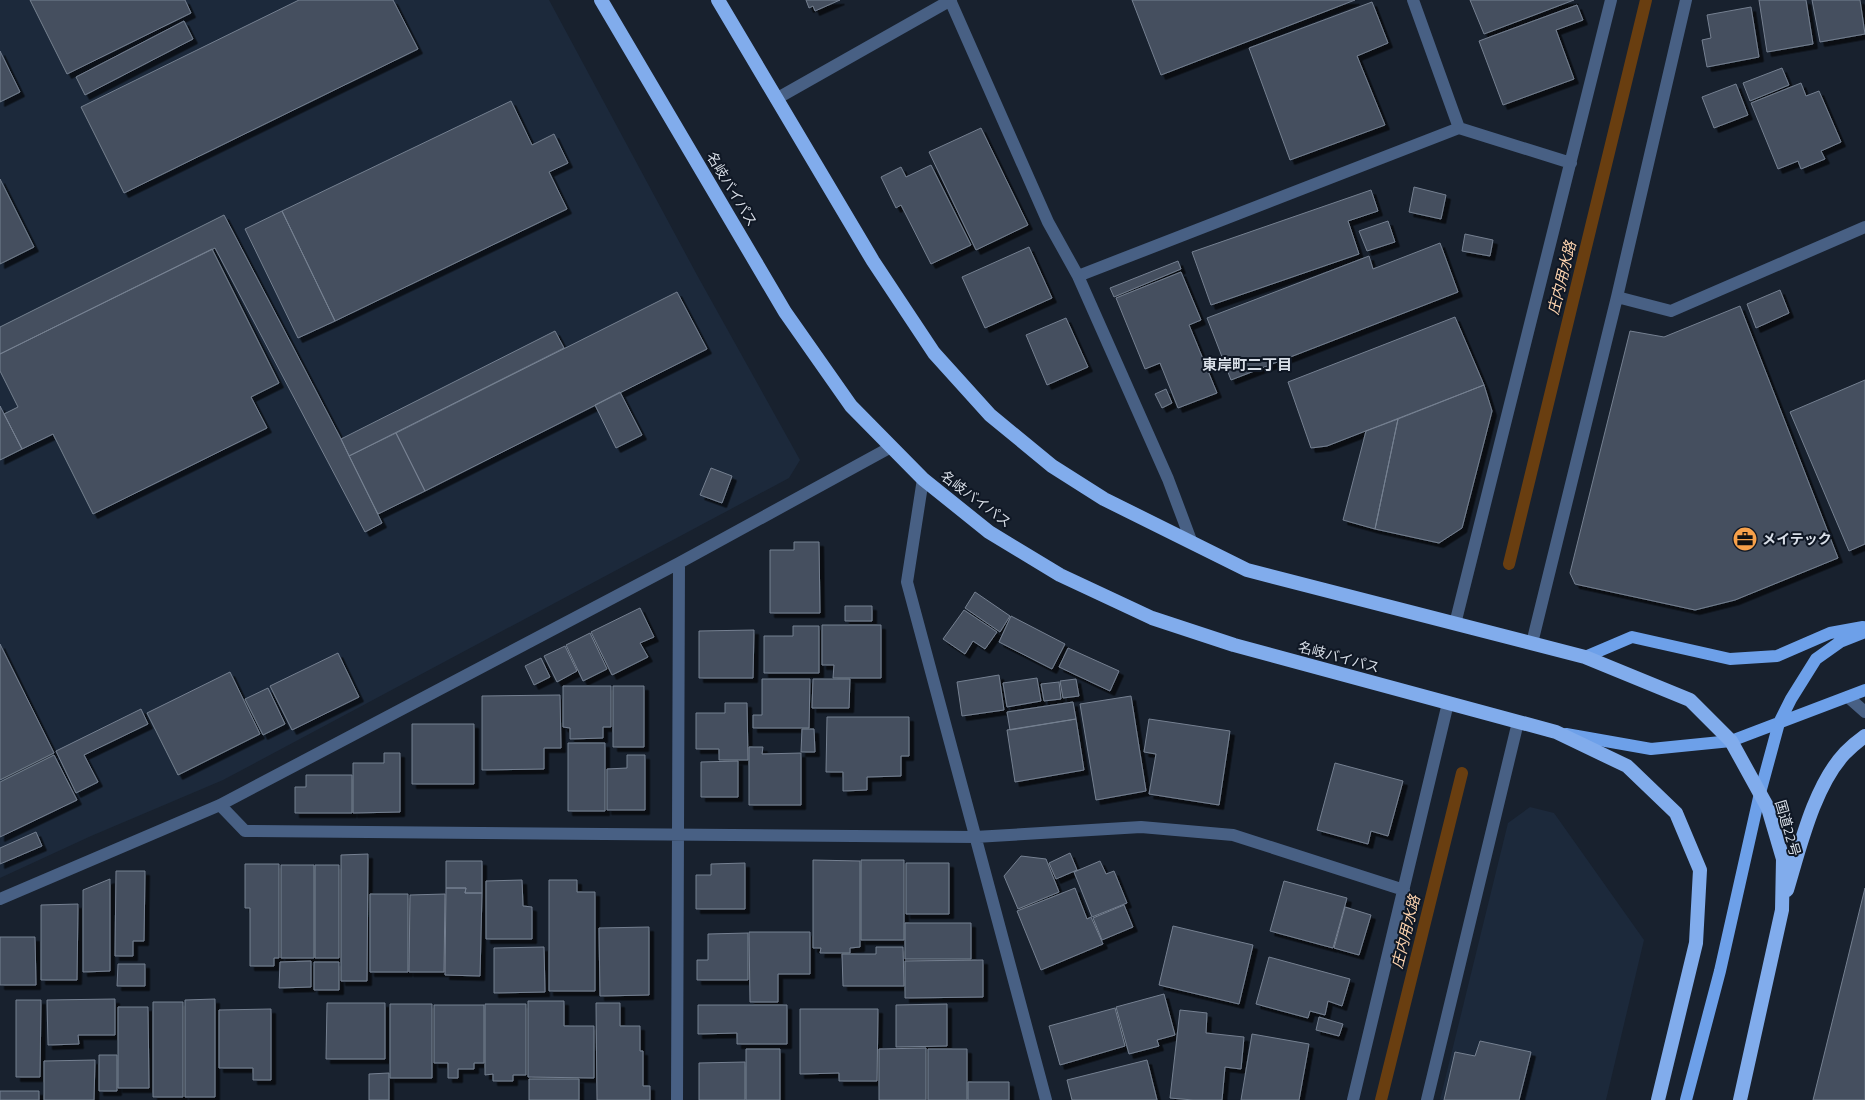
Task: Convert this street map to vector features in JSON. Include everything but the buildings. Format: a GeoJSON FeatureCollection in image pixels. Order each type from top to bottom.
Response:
{"type":"FeatureCollection","features":[{"type":"Feature","properties":{"kind":"highway","name":"名岐バイパス"},"geometry":{"type":"LineString","coordinates":[[600,0],[786,312],[851,406],[923,479],[989,532],[1060,575],[1152,618],[1234,645],[1556,732]]}},
{"type":"Feature","properties":{"kind":"highway"},"geometry":{"type":"LineString","coordinates":[[718,0],[873,261],[934,353],[990,415],[1052,466],[1104,499],[1247,570],[1585,657]]}},
{"type":"Feature","properties":{"kind":"highway","name":"国道22号"},"geometry":{"type":"LineString","coordinates":[[1585,657],[1690,700],[1731,741],[1768,808],[1783,859],[1782,910],[1740,1100]]}},
{"type":"Feature","properties":{"kind":"highway"},"geometry":{"type":"LineString","coordinates":[[1556,732],[1628,766],[1676,813],[1700,870],[1696,943],[1658,1100]]}},
{"type":"Feature","properties":{"kind":"highway"},"geometry":{"type":"LineString","coordinates":[[1782,910],[1803,836],[1825,781],[1844,754],[1865,736]]}},
{"type":"Feature","properties":{"kind":"main road"},"geometry":{"type":"LineString","coordinates":[[1585,657],[1632,637],[1730,659],[1777,656],[1830,633],[1865,626]]}},
{"type":"Feature","properties":{"kind":"main road"},"geometry":{"type":"LineString","coordinates":[[1686,1100],[1720,971],[1760,793],[1779,723],[1791,699],[1816,659],[1840,642],[1865,632]]}},
{"type":"Feature","properties":{"kind":"main road"},"geometry":{"type":"LineString","coordinates":[[1556,732],[1651,749],[1731,741],[1865,690]]}},
{"type":"Feature","properties":{"kind":"street"},"geometry":{"type":"LineString","coordinates":[[776,99],[951,0],[1048,222],[1078,276],[1168,479],[1192,543]]}},
{"type":"Feature","properties":{"kind":"street"},"geometry":{"type":"LineString","coordinates":[[1413,0],[1458,128]]}},
{"type":"Feature","properties":{"kind":"street"},"geometry":{"type":"LineString","coordinates":[[1455,624],[1611,0]]}},
{"type":"Feature","properties":{"kind":"street"},"geometry":{"type":"LineString","coordinates":[[1532,643],[1617,297],[1686,0]]}},
{"type":"Feature","properties":{"kind":"street"},"geometry":{"type":"LineString","coordinates":[[1078,276],[1458,128],[1571,163]]}},
{"type":"Feature","properties":{"kind":"street"},"geometry":{"type":"LineString","coordinates":[[1617,297],[1670,311],[1865,227]]}},
{"type":"Feature","properties":{"kind":"street"},"geometry":{"type":"LineString","coordinates":[[0,899],[220,805],[679,563],[891,447]]}},
{"type":"Feature","properties":{"kind":"street"},"geometry":{"type":"LineString","coordinates":[[923,479],[907,582],[1046,1100]]}},
{"type":"Feature","properties":{"kind":"street"},"geometry":{"type":"LineString","coordinates":[[677,1100],[679,563]]}},
{"type":"Feature","properties":{"kind":"street"},"geometry":{"type":"LineString","coordinates":[[1848,697],[1865,712]]}},
{"type":"Feature","properties":{"kind":"street"},"geometry":{"type":"LineString","coordinates":[[1353,1100],[1448,703]]}},
{"type":"Feature","properties":{"kind":"street"},"geometry":{"type":"LineString","coordinates":[[1427,1100],[1518,722]]}},
{"type":"Feature","properties":{"kind":"street"},"geometry":{"type":"LineString","coordinates":[[220,805],[245,831],[975,837],[1141,827],[1233,835],[1404,890]]}},
{"type":"Feature","properties":{"kind":"shaded area"},"geometry":{"type":"Polygon","coordinates":[[[0,0],[549,0],[697,275],[800,460],[789,478],[223,780],[91,836],[0,878],[0,0]]]}},
{"type":"Feature","properties":{"kind":"shaded area"},"geometry":{"type":"Polygon","coordinates":[[[1530,807],[1554,813],[1644,940],[1606,1100],[1440,1100],[1508,823],[1530,807]]]}},
{"type":"Feature","properties":{"kind":"waterway","name":"庄内用水路"},"geometry":{"type":"LineString","coordinates":[[1509,564],[1646,0]]}},
{"type":"Feature","properties":{"kind":"waterway","name":"庄内用水路"},"geometry":{"type":"LineString","coordinates":[[1381,1100],[1462,773]]}},
{"type":"Feature","properties":{"kind":"place","name":"メイテック"},"geometry":{"type":"Point","coordinates":[1745,539]}},
{"type":"Feature","properties":{"kind":"district","name":"東岸町二丁目"},"geometry":{"type":"Point","coordinates":[1247,365]}}]}
